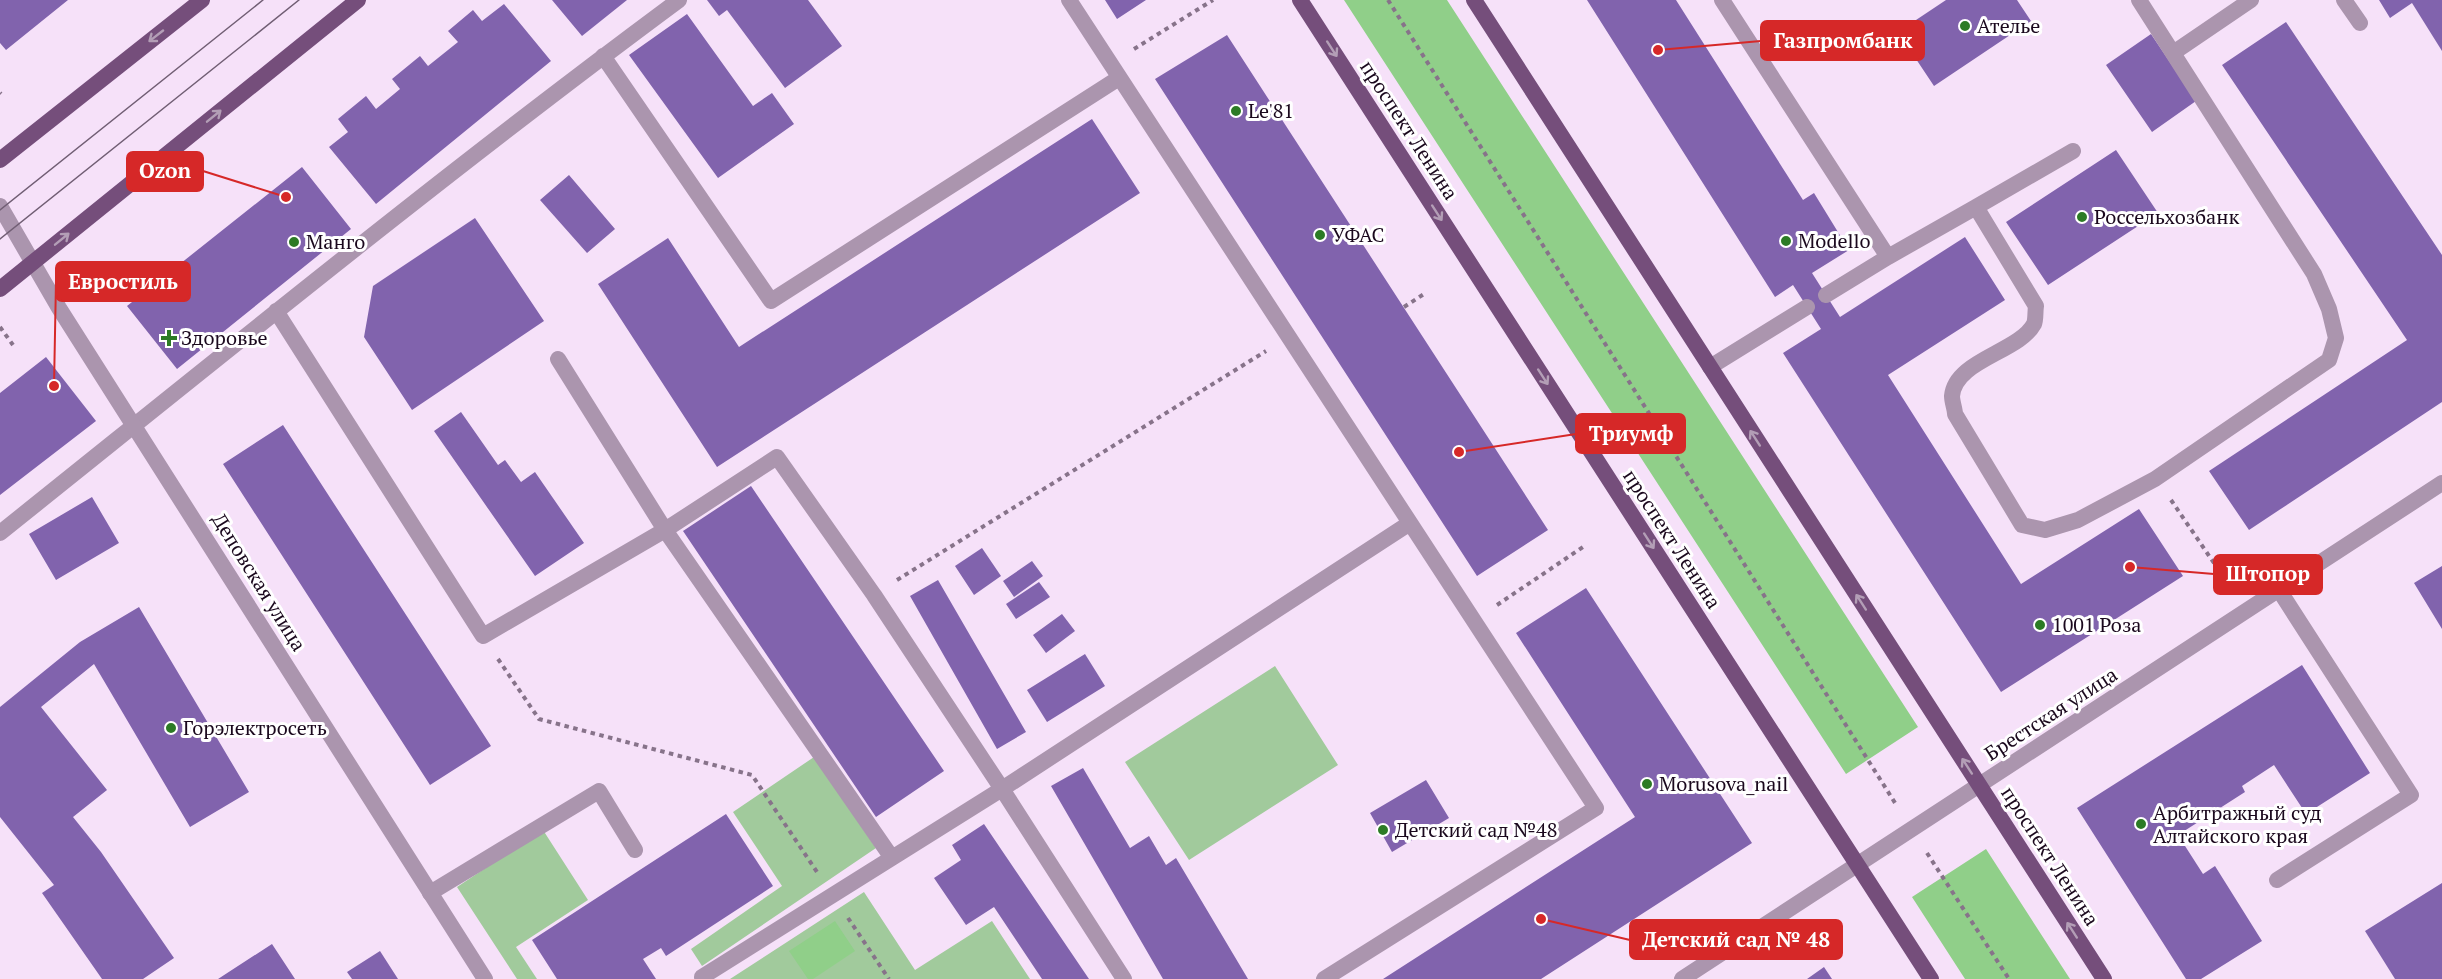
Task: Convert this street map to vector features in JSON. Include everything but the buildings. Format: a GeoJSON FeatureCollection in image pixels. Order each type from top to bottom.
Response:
{"type":"FeatureCollection","features":[{"type":"Feature","properties":{"kind":"main road"},"geometry":{"type":"LineString","coordinates":[[0,160],[202,0]]}},
{"type":"Feature","properties":{"kind":"main road"},"geometry":{"type":"LineString","coordinates":[[0,289],[358,0]]}},
{"type":"Feature","properties":{"kind":"main road","name":"проспект Ленина"},"geometry":{"type":"LineString","coordinates":[[1300,0],[1931,979]]}},
{"type":"Feature","properties":{"kind":"main road","name":"проспект Ленина"},"geometry":{"type":"LineString","coordinates":[[1474,0],[2104,979]]}},
{"type":"Feature","properties":{"kind":"street"},"geometry":{"type":"LineString","coordinates":[[0,533],[276,311],[603,56],[679,0]]}},
{"type":"Feature","properties":{"kind":"street"},"geometry":{"type":"LineString","coordinates":[[1069,0],[1596,808],[1324,979]]}},
{"type":"Feature","properties":{"kind":"street"},"geometry":{"type":"LineString","coordinates":[[1722,0],[1888,257]]}},
{"type":"Feature","properties":{"kind":"street"},"geometry":{"type":"LineString","coordinates":[[1976,207],[2036,306],[2035,321],[2028,333],[1968,370],[1957,382],[1952,396],[1955,414],[2022,525],[2045,530],[2078,520],[2155,479],[2329,360],[2336,338],[2329,309],[2314,274],[2139,0]]}},
{"type":"Feature","properties":{"kind":"street"},"geometry":{"type":"LineString","coordinates":[[2173,53],[2251,0]]}},
{"type":"Feature","properties":{"kind":"street"},"geometry":{"type":"LineString","coordinates":[[2344,0],[2360,23]]}},
{"type":"Feature","properties":{"kind":"street"},"geometry":{"type":"LineString","coordinates":[[603,56],[771,302],[1115,71]]}},
{"type":"Feature","properties":{"kind":"street"},"geometry":{"type":"LineString","coordinates":[[1826,295],[2073,151]]}},
{"type":"Feature","properties":{"kind":"street","name":"Деповская улица"},"geometry":{"type":"LineString","coordinates":[[0,206],[59,308],[135,424],[485,979]]}},
{"type":"Feature","properties":{"kind":"street"},"geometry":{"type":"LineString","coordinates":[[1710,367],[1807,307]]}},
{"type":"Feature","properties":{"kind":"street"},"geometry":{"type":"LineString","coordinates":[[276,311],[483,636],[665,530],[777,457],[874,595],[1124,979]]}},
{"type":"Feature","properties":{"kind":"street"},"geometry":{"type":"LineString","coordinates":[[558,359],[665,530],[892,858]]}},
{"type":"Feature","properties":{"kind":"street","name":"Брестская улица"},"geometry":{"type":"LineString","coordinates":[[1682,979],[2442,483]]}},
{"type":"Feature","properties":{"kind":"street"},"geometry":{"type":"LineString","coordinates":[[704,979],[702,977],[1002,789],[1410,524]]}},
{"type":"Feature","properties":{"kind":"street"},"geometry":{"type":"LineString","coordinates":[[2277,880],[2411,795],[2279,590]]}},
{"type":"Feature","properties":{"kind":"street"},"geometry":{"type":"LineString","coordinates":[[430,893],[599,791],[635,850]]}},
{"type":"Feature","properties":{"kind":"path"},"geometry":{"type":"LineString","coordinates":[[1115,71],[1212,0]]}},
{"type":"Feature","properties":{"kind":"path"},"geometry":{"type":"LineString","coordinates":[[1388,0],[1912,830],[2009,979]]}},
{"type":"Feature","properties":{"kind":"path"},"geometry":{"type":"LineString","coordinates":[[1404,307],[1424,294]]}},
{"type":"Feature","properties":{"kind":"path"},"geometry":{"type":"LineString","coordinates":[[0,327],[13,345]]}},
{"type":"Feature","properties":{"kind":"path"},"geometry":{"type":"LineString","coordinates":[[874,595],[1289,337]]}},
{"type":"Feature","properties":{"kind":"path"},"geometry":{"type":"LineString","coordinates":[[2155,479],[2246,611]]}},
{"type":"Feature","properties":{"kind":"path"},"geometry":{"type":"LineString","coordinates":[[1474,621],[1586,545]]}},
{"type":"Feature","properties":{"kind":"path"},"geometry":{"type":"LineString","coordinates":[[483,636],[539,719],[752,775],[888,979]]}},
{"type":"Feature","properties":{"kind":"green space"},"geometry":{"type":"Polygon","coordinates":[[[1344,0],[1447,0],[1918,727],[1846,774],[1344,0]]]}},
{"type":"Feature","properties":{"kind":"green space"},"geometry":{"type":"Polygon","coordinates":[[[1275,666],[1338,765],[1189,860],[1125,762],[1275,666]]]}},
{"type":"Feature","properties":{"kind":"green space"},"geometry":{"type":"Polygon","coordinates":[[[814,757],[876,848],[702,966],[691,949],[782,886],[733,812],[814,757]]]}},
{"type":"Feature","properties":{"kind":"green space"},"geometry":{"type":"Polygon","coordinates":[[[543,830],[588,900],[516,947],[537,979],[517,979],[457,887],[543,830]]]}},
{"type":"Feature","properties":{"kind":"green space"},"geometry":{"type":"Polygon","coordinates":[[[1986,849],[2070,979],[1965,979],[1912,897],[1986,849]]]}},
{"type":"Feature","properties":{"kind":"green space"},"geometry":{"type":"Polygon","coordinates":[[[864,892],[915,970],[992,921],[1030,979],[730,979],[864,892]]]}},
{"type":"Feature","properties":{"kind":"green space"},"geometry":{"type":"Polygon","coordinates":[[[835,921],[855,951],[813,979],[808,979],[789,951],[835,921]]]}},
{"type":"Feature","properties":{"kind":"tram line"},"geometry":{"type":"LineString","coordinates":[[0,210],[263,0]]}},
{"type":"Feature","properties":{"kind":"tram line"},"geometry":{"type":"LineString","coordinates":[[0,239],[299,0]]}},
{"type":"Feature","properties":{"kind":"place","name":"Ателье"},"geometry":{"type":"Point","coordinates":[1965,26]}},
{"type":"Feature","properties":{"kind":"place","name":"Газпромбанк"},"geometry":{"type":"Point","coordinates":[1658,50]}},
{"type":"Feature","properties":{"kind":"place","name":"Le'81"},"geometry":{"type":"Point","coordinates":[1236,111]}},
{"type":"Feature","properties":{"kind":"place","name":"Ozon"},"geometry":{"type":"Point","coordinates":[286,197]}},
{"type":"Feature","properties":{"kind":"place","name":"Россельхозбанк"},"geometry":{"type":"Point","coordinates":[2082,217]}},
{"type":"Feature","properties":{"kind":"place","name":"УФАС"},"geometry":{"type":"Point","coordinates":[1320,235]}},
{"type":"Feature","properties":{"kind":"place","name":"Modello"},"geometry":{"type":"Point","coordinates":[1786,241]}},
{"type":"Feature","properties":{"kind":"place","name":"Манго"},"geometry":{"type":"Point","coordinates":[294,242]}},
{"type":"Feature","properties":{"kind":"place","name":"Здоровье"},"geometry":{"type":"Point","coordinates":[169,338]}},
{"type":"Feature","properties":{"kind":"place","name":"Евростиль"},"geometry":{"type":"Point","coordinates":[54,386]}},
{"type":"Feature","properties":{"kind":"place","name":"Триумф"},"geometry":{"type":"Point","coordinates":[1459,452]}},
{"type":"Feature","properties":{"kind":"place","name":"Штопор"},"geometry":{"type":"Point","coordinates":[2130,567]}},
{"type":"Feature","properties":{"kind":"place","name":"1001 Роза"},"geometry":{"type":"Point","coordinates":[2040,625]}},
{"type":"Feature","properties":{"kind":"place","name":"Горэлектросеть"},"geometry":{"type":"Point","coordinates":[171,728]}},
{"type":"Feature","properties":{"kind":"place","name":"Morusova_nail"},"geometry":{"type":"Point","coordinates":[1647,784]}},
{"type":"Feature","properties":{"kind":"place","name":"Арбитражный суд Алтайского края"},"geometry":{"type":"Point","coordinates":[2141,824]}},
{"type":"Feature","properties":{"kind":"place","name":"Детский сад №48"},"geometry":{"type":"Point","coordinates":[1383,830]}},
{"type":"Feature","properties":{"kind":"place","name":"Детский сад № 48"},"geometry":{"type":"Point","coordinates":[1541,919]}}]}
